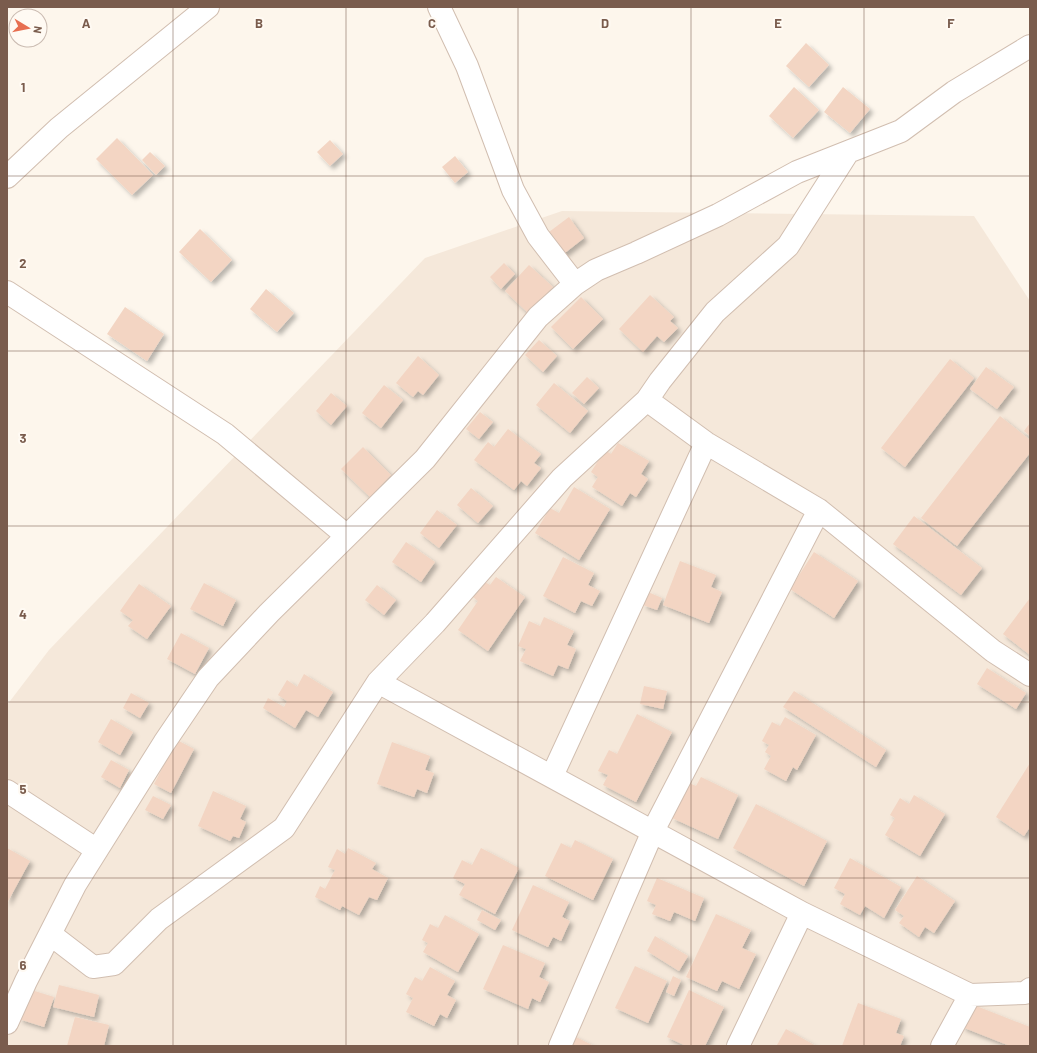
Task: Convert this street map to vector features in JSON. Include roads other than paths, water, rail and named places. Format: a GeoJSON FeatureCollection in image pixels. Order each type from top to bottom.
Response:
{"type":"FeatureCollection","features":[{"type":"Feature","properties":{"kind":"street"},"geometry":{"type":"LineString","coordinates":[[7,177],[59,128],[208,7]]}},
{"type":"Feature","properties":{"kind":"street"},"geometry":{"type":"LineString","coordinates":[[439,7],[467,66],[513,190],[538,236],[575,284]]}},
{"type":"Feature","properties":{"kind":"street"},"geometry":{"type":"LineString","coordinates":[[7,1023],[26,981],[75,885],[164,743],[208,678],[269,613],[425,459],[538,317],[575,284],[596,270],[718,215],[797,172],[901,130],[954,92],[1030,46]]}},
{"type":"Feature","properties":{"kind":"street"},"geometry":{"type":"LineString","coordinates":[[50,934],[93,967],[114,964],[159,919],[284,828],[378,682],[434,623],[562,478],[647,400],[660,381],[715,312],[788,246],[848,152]]}},
{"type":"Feature","properties":{"kind":"street"},"geometry":{"type":"LineString","coordinates":[[7,292],[225,434],[347,536]]}},
{"type":"Feature","properties":{"kind":"street"},"geometry":{"type":"LineString","coordinates":[[647,400],[706,443],[819,510],[993,651],[1030,675]]}},
{"type":"Feature","properties":{"kind":"street"},"geometry":{"type":"LineString","coordinates":[[552,776],[706,443]]}},
{"type":"Feature","properties":{"kind":"street"},"geometry":{"type":"LineString","coordinates":[[560,1046],[653,831],[819,510]]}},
{"type":"Feature","properties":{"kind":"street"},"geometry":{"type":"LineString","coordinates":[[378,682],[802,913],[970,995],[1025,993],[1030,989]]}},
{"type":"Feature","properties":{"kind":"street"},"geometry":{"type":"LineString","coordinates":[[7,791],[97,850]]}},
{"type":"Feature","properties":{"kind":"street"},"geometry":{"type":"LineString","coordinates":[[738,1046],[802,913]]}},
{"type":"Feature","properties":{"kind":"street"},"geometry":{"type":"LineString","coordinates":[[1006,994],[1030,1008]]}},
{"type":"Feature","properties":{"kind":"street"},"geometry":{"type":"LineString","coordinates":[[942,1046],[970,995]]}}]}
